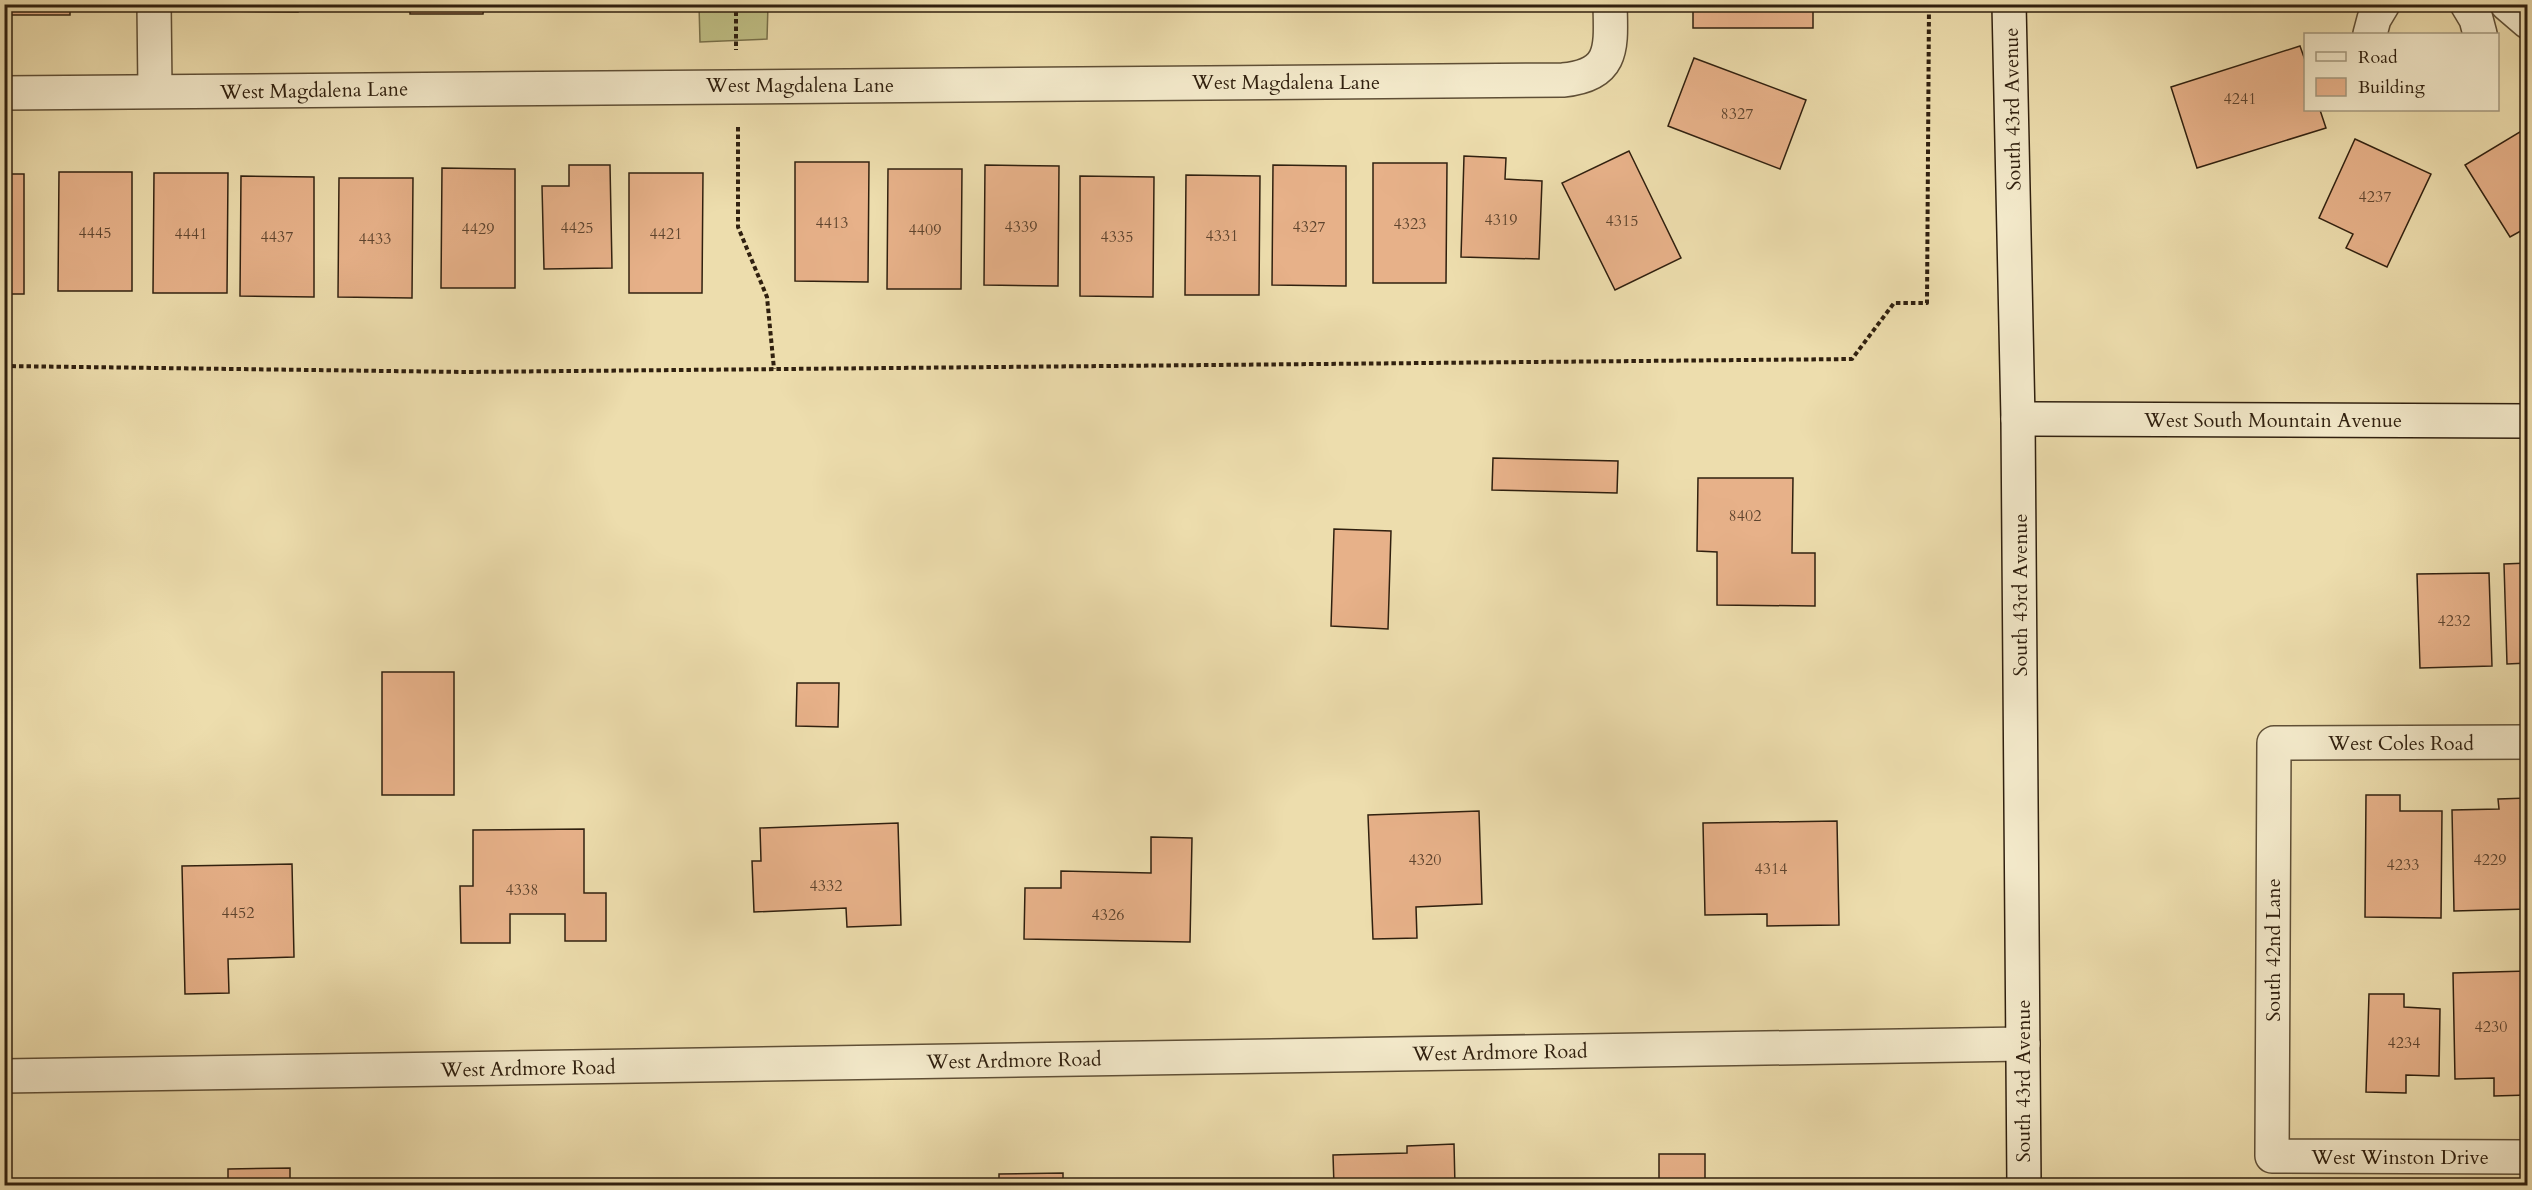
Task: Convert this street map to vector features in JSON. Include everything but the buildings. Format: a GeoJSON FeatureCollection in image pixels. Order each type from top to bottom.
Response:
{"type":"FeatureCollection","features":[{"type":"Feature","properties":{"kind":"street"},"geometry":{"type":"LineString","coordinates":[[154,4],[155,90]]}},
{"type":"Feature","properties":{"kind":"street","name":"West Magdalena Lane"},"geometry":{"type":"LineString","coordinates":[[4,93],[1563,80],[1579,78],[1594,72],[1605,62],[1611,47],[1610,4]]}},
{"type":"Feature","properties":{"kind":"street","name":"South 43rd Avenue"},"geometry":{"type":"LineString","coordinates":[[2009,4],[2018,419],[2024,1185]]}},
{"type":"Feature","properties":{"kind":"street"},"geometry":{"type":"LineString","coordinates":[[2370,33],[2374,19],[2383,4]]}},
{"type":"Feature","properties":{"kind":"street"},"geometry":{"type":"LineString","coordinates":[[2467,4],[2476,19],[2480,33]]}},
{"type":"Feature","properties":{"kind":"street"},"geometry":{"type":"LineString","coordinates":[[2507,4],[2528,22]]}},
{"type":"Feature","properties":{"kind":"street","name":"West South Mountain Avenue"},"geometry":{"type":"LineString","coordinates":[[2018,419],[2528,421]]}},
{"type":"Feature","properties":{"kind":"street","name":"West Coles Road"},"geometry":{"type":"LineString","coordinates":[[2274,744],[2528,742]]}},
{"type":"Feature","properties":{"kind":"street","name":"South 42nd Lane"},"geometry":{"type":"LineString","coordinates":[[2272,1156],[2274,744]]}},
{"type":"Feature","properties":{"kind":"street","name":"West Ardmore Road"},"geometry":{"type":"LineString","coordinates":[[4,1076],[2023,1044]]}},
{"type":"Feature","properties":{"kind":"street","name":"West Winston Drive"},"geometry":{"type":"LineString","coordinates":[[2272,1156],[2528,1157]]}},
{"type":"Feature","properties":{"kind":"path"},"geometry":{"type":"LineString","coordinates":[[736,4],[736,50]]}},
{"type":"Feature","properties":{"kind":"path"},"geometry":{"type":"LineString","coordinates":[[4,366],[465,372],[1852,359],[1894,303],[1927,303],[1929,4]]}},
{"type":"Feature","properties":{"kind":"path"},"geometry":{"type":"LineString","coordinates":[[738,127],[738,227],[767,297],[774,369]]}},
{"type":"Feature","properties":{"kind":"green space"},"geometry":{"type":"Polygon","coordinates":[[[699,5],[768,5],[767,39],[700,42],[699,5]]]}}]}
